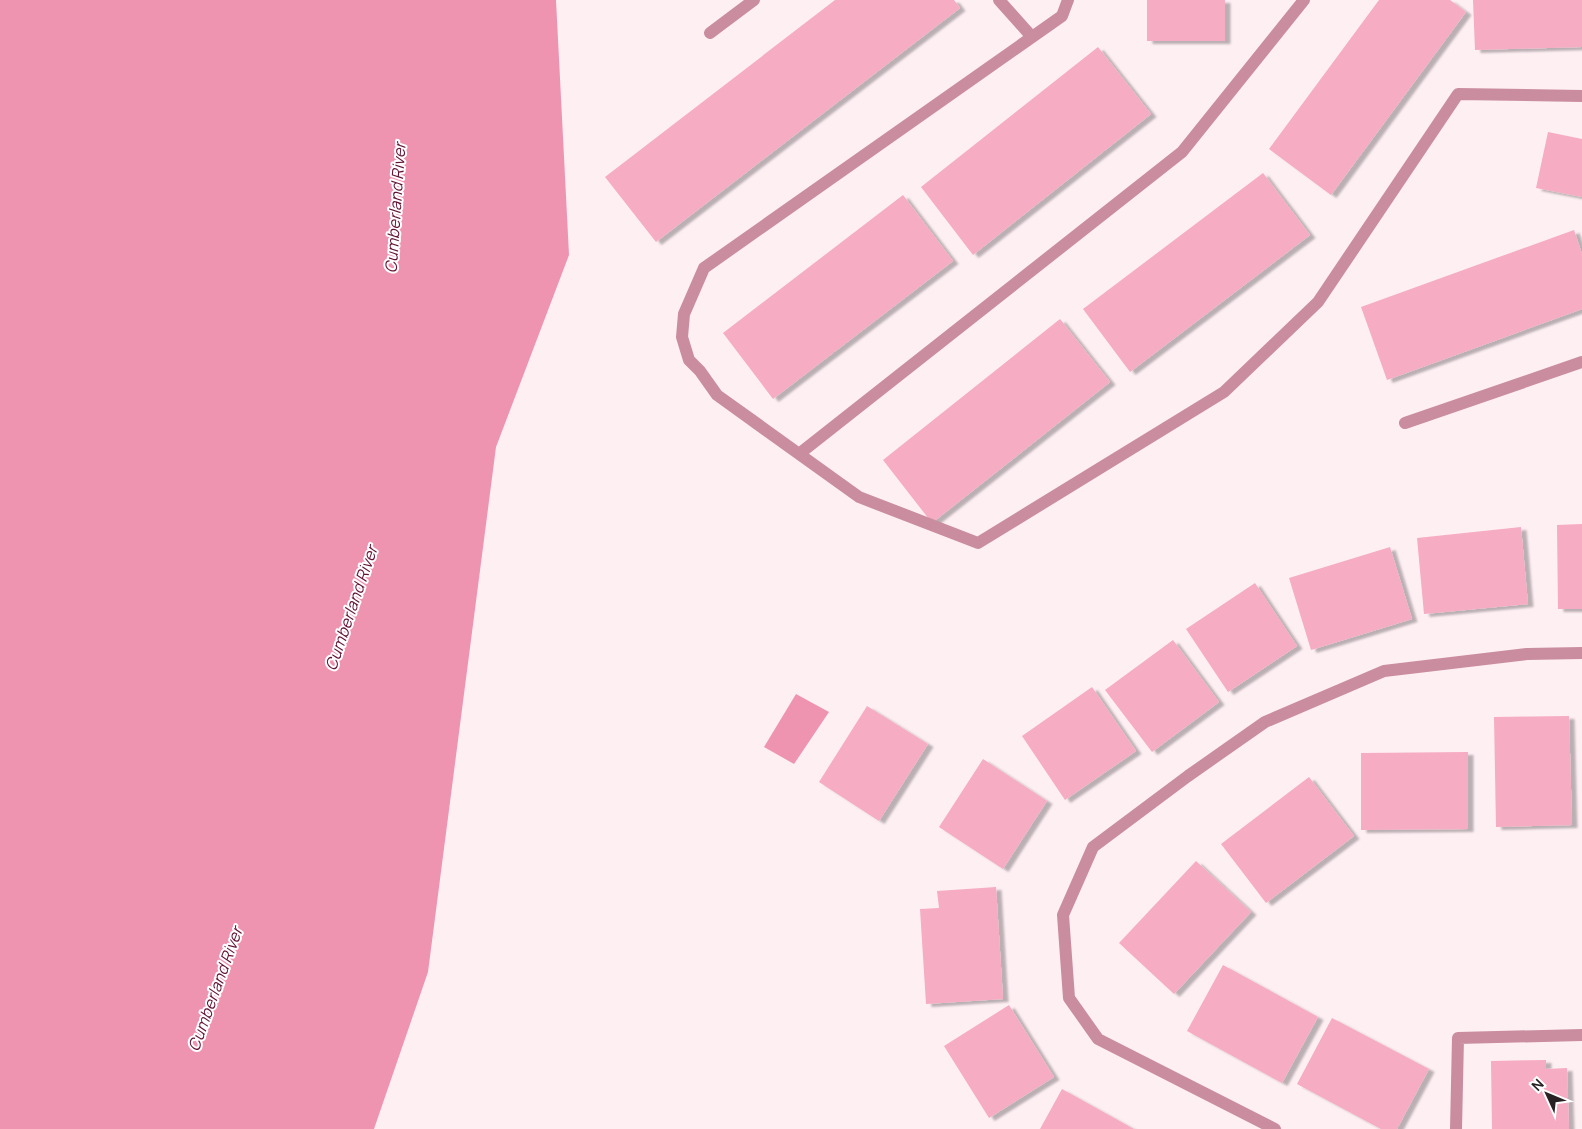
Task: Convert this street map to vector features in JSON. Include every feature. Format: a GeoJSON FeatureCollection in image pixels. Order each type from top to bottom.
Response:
{"type":"FeatureCollection","features":[{"type":"Feature","properties":{"kind":"street"},"geometry":{"type":"LineString","coordinates":[[710,33],[754,0]]}},
{"type":"Feature","properties":{"kind":"street"},"geometry":{"type":"LineString","coordinates":[[999,0],[1032,37]]}},
{"type":"Feature","properties":{"kind":"street"},"geometry":{"type":"LineString","coordinates":[[1068,0],[1062,16],[704,268],[684,314],[682,337],[690,360],[717,396],[859,497],[978,543],[1224,392],[1318,302],[1458,94],[1582,96]]}},
{"type":"Feature","properties":{"kind":"street"},"geometry":{"type":"LineString","coordinates":[[799,454],[1182,152],[1304,0]]}},
{"type":"Feature","properties":{"kind":"street"},"geometry":{"type":"LineString","coordinates":[[1405,423],[1582,362]]}},
{"type":"Feature","properties":{"kind":"street"},"geometry":{"type":"LineString","coordinates":[[1275,1129],[1098,1039],[1069,998],[1062,916],[1093,848],[1188,776],[1265,722],[1384,672],[1527,654],[1582,653]]}},
{"type":"Feature","properties":{"kind":"street"},"geometry":{"type":"LineString","coordinates":[[1456,1129],[1458,1038],[1582,1035]]}},
{"type":"Feature","properties":{"kind":"water","name":"Cumberland River"},"geometry":{"type":"Polygon","coordinates":[[[0,0],[556,0],[569,255],[496,447],[428,972],[374,1129],[0,1129],[0,0]]]}},
{"type":"Feature","properties":{"kind":"water"},"geometry":{"type":"Polygon","coordinates":[[[796,694],[829,712],[794,764],[764,747],[796,694]]]}},
{"type":"Feature","properties":{"kind":"building"},"geometry":{"type":"Polygon","coordinates":[[[835,0],[954,0],[960,8],[656,242],[605,177],[835,0]]]}},
{"type":"Feature","properties":{"kind":"building"},"geometry":{"type":"Polygon","coordinates":[[[1147,0],[1225,0],[1225,41],[1147,41],[1147,0]]]}},
{"type":"Feature","properties":{"kind":"building"},"geometry":{"type":"Polygon","coordinates":[[[1379,0],[1450,0],[1466,12],[1331,195],[1269,149],[1379,0]]]}},
{"type":"Feature","properties":{"kind":"building"},"geometry":{"type":"Polygon","coordinates":[[[1473,0],[1582,0],[1582,47],[1475,50],[1473,0]]]}},
{"type":"Feature","properties":{"kind":"building"},"geometry":{"type":"Polygon","coordinates":[[[1098,47],[1151,114],[973,255],[921,187],[1098,47]]]}},
{"type":"Feature","properties":{"kind":"building"},"geometry":{"type":"Polygon","coordinates":[[[1548,132],[1582,139],[1582,197],[1536,188],[1548,132]]]}},
{"type":"Feature","properties":{"kind":"building"},"geometry":{"type":"Polygon","coordinates":[[[1263,173],[1310,235],[1130,372],[1083,309],[1263,173]]]}},
{"type":"Feature","properties":{"kind":"building"},"geometry":{"type":"Polygon","coordinates":[[[903,195],[953,261],[773,399],[723,333],[903,195]]]}},
{"type":"Feature","properties":{"kind":"building"},"geometry":{"type":"Polygon","coordinates":[[[1574,230],[1582,254],[1582,309],[1387,380],[1361,307],[1574,230]]]}},
{"type":"Feature","properties":{"kind":"building"},"geometry":{"type":"Polygon","coordinates":[[[1060,319],[1110,382],[932,523],[883,460],[1060,319]]]}},
{"type":"Feature","properties":{"kind":"building"},"geometry":{"type":"Polygon","coordinates":[[[1582,524],[1582,609],[1558,609],[1557,525],[1582,524]]]}},
{"type":"Feature","properties":{"kind":"building"},"geometry":{"type":"Polygon","coordinates":[[[1521,527],[1528,604],[1424,614],[1417,538],[1521,527]]]}},
{"type":"Feature","properties":{"kind":"building"},"geometry":{"type":"Polygon","coordinates":[[[1390,547],[1412,619],[1311,650],[1289,578],[1390,547]]]}},
{"type":"Feature","properties":{"kind":"building"},"geometry":{"type":"Polygon","coordinates":[[[1255,583],[1297,646],[1228,692],[1186,629],[1255,583]]]}},
{"type":"Feature","properties":{"kind":"building"},"geometry":{"type":"Polygon","coordinates":[[[1173,640],[1219,702],[1152,752],[1105,690],[1173,640]]]}},
{"type":"Feature","properties":{"kind":"building"},"geometry":{"type":"Polygon","coordinates":[[[1092,687],[1136,751],[1065,800],[1022,736],[1092,687]]]}},
{"type":"Feature","properties":{"kind":"building"},"geometry":{"type":"Polygon","coordinates":[[[867,706],[928,744],[879,821],[819,782],[867,706]]]}},
{"type":"Feature","properties":{"kind":"building"},"geometry":{"type":"Polygon","coordinates":[[[1569,716],[1572,825],[1496,827],[1494,717],[1569,716]]]}},
{"type":"Feature","properties":{"kind":"building"},"geometry":{"type":"Polygon","coordinates":[[[1468,752],[1468,829],[1361,830],[1361,753],[1468,752]]]}},
{"type":"Feature","properties":{"kind":"building"},"geometry":{"type":"Polygon","coordinates":[[[983,759],[1047,801],[1003,869],[939,827],[983,759]]]}},
{"type":"Feature","properties":{"kind":"building"},"geometry":{"type":"Polygon","coordinates":[[[1309,777],[1354,836],[1266,903],[1221,844],[1309,777]]]}},
{"type":"Feature","properties":{"kind":"building"},"geometry":{"type":"Polygon","coordinates":[[[1196,861],[1251,912],[1174,994],[1119,943],[1196,861]]]}},
{"type":"Feature","properties":{"kind":"building"},"geometry":{"type":"Polygon","coordinates":[[[996,887],[1003,999],[926,1004],[920,909],[939,908],[937,891],[996,887]]]}},
{"type":"Feature","properties":{"kind":"building"},"geometry":{"type":"Polygon","coordinates":[[[1223,965],[1318,1017],[1282,1083],[1187,1031],[1223,965]]]}},
{"type":"Feature","properties":{"kind":"building"},"geometry":{"type":"Polygon","coordinates":[[[1009,1005],[1054,1077],[989,1118],[944,1046],[1009,1005]]]}},
{"type":"Feature","properties":{"kind":"building"},"geometry":{"type":"Polygon","coordinates":[[[1332,1018],[1429,1069],[1397,1129],[1381,1129],[1297,1084],[1332,1018]]]}},
{"type":"Feature","properties":{"kind":"building"},"geometry":{"type":"Polygon","coordinates":[[[1546,1060],[1546,1069],[1567,1068],[1569,1129],[1492,1129],[1491,1061],[1546,1060]]]}},
{"type":"Feature","properties":{"kind":"building"},"geometry":{"type":"Polygon","coordinates":[[[1062,1089],[1134,1129],[1040,1129],[1062,1089]]]}}]}
